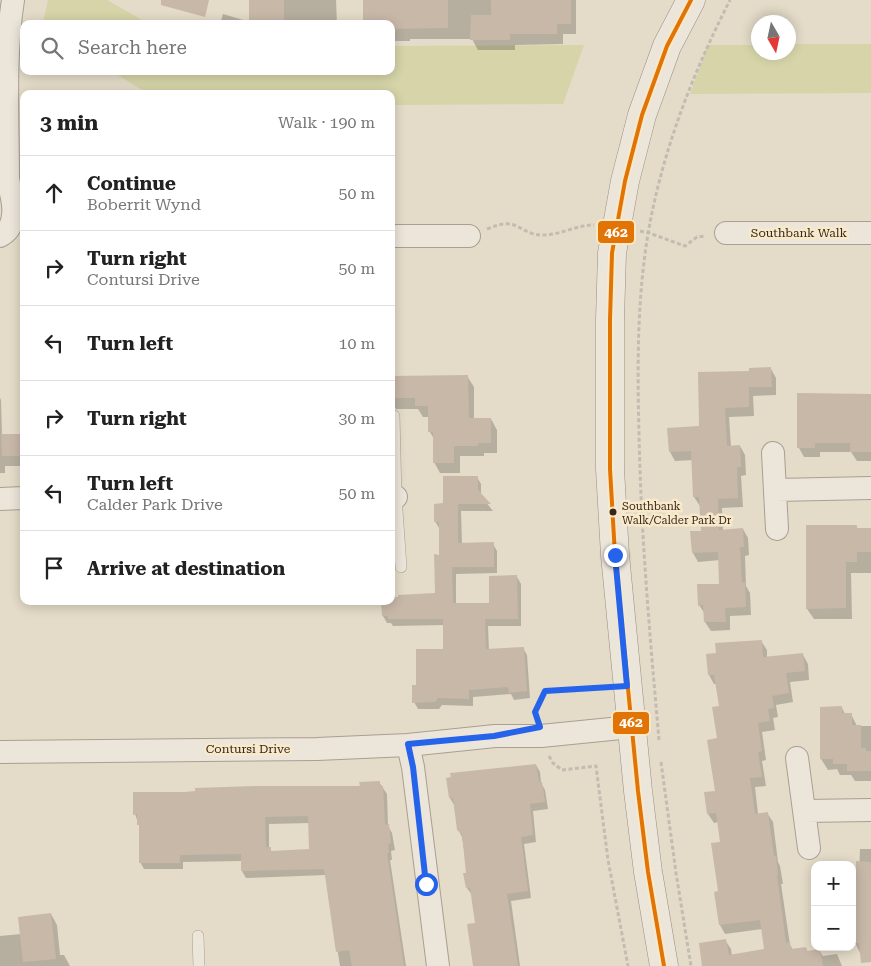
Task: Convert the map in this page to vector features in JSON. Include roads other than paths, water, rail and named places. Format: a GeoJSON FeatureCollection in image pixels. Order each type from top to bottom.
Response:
{"type":"FeatureCollection","features":[{"type":"Feature","properties":{"kind":"street"},"geometry":{"type":"LineString","coordinates":[[7,227],[13,216],[14,205],[8,181],[7,76],[10,21],[14,0]]}},
{"type":"Feature","properties":{"kind":"street"},"geometry":{"type":"LineString","coordinates":[[664,966],[648,872],[627,686],[615,555],[610,469],[609,356],[612,253],[626,182],[642,116],[667,46],[691,0]]}},
{"type":"Feature","properties":{"kind":"street","name":"Southbank Walk"},"geometry":{"type":"LineString","coordinates":[[726,232],[871,233]]}},
{"type":"Feature","properties":{"kind":"street"},"geometry":{"type":"LineString","coordinates":[[395,236],[469,236]]}},
{"type":"Feature","properties":{"kind":"street"},"geometry":{"type":"LineString","coordinates":[[774,453],[777,529]]}},
{"type":"Feature","properties":{"kind":"street"},"geometry":{"type":"LineString","coordinates":[[776,490],[871,488]]}},
{"type":"Feature","properties":{"kind":"street"},"geometry":{"type":"LineString","coordinates":[[0,498],[20,498]]}},
{"type":"Feature","properties":{"kind":"street","name":"Contursi Drive"},"geometry":{"type":"LineString","coordinates":[[0,752],[317,749],[408,744],[631,722]]}},
{"type":"Feature","properties":{"kind":"street"},"geometry":{"type":"LineString","coordinates":[[408,744],[413,767],[438,966]]}},
{"type":"Feature","properties":{"kind":"street"},"geometry":{"type":"LineString","coordinates":[[797,758],[809,848]]}},
{"type":"Feature","properties":{"kind":"street"},"geometry":{"type":"LineString","coordinates":[[804,811],[871,810]]}},
{"type":"Feature","properties":{"kind":"lane"},"geometry":{"type":"LineString","coordinates":[[395,514],[401,567]]}},
{"type":"Feature","properties":{"kind":"lane"},"geometry":{"type":"LineString","coordinates":[[198,936],[199,966]]}},
{"type":"Feature","properties":{"kind":"place","name":"Southbank Walk/Calder Park Dr"},"geometry":{"type":"Point","coordinates":[613,512]}}]}
